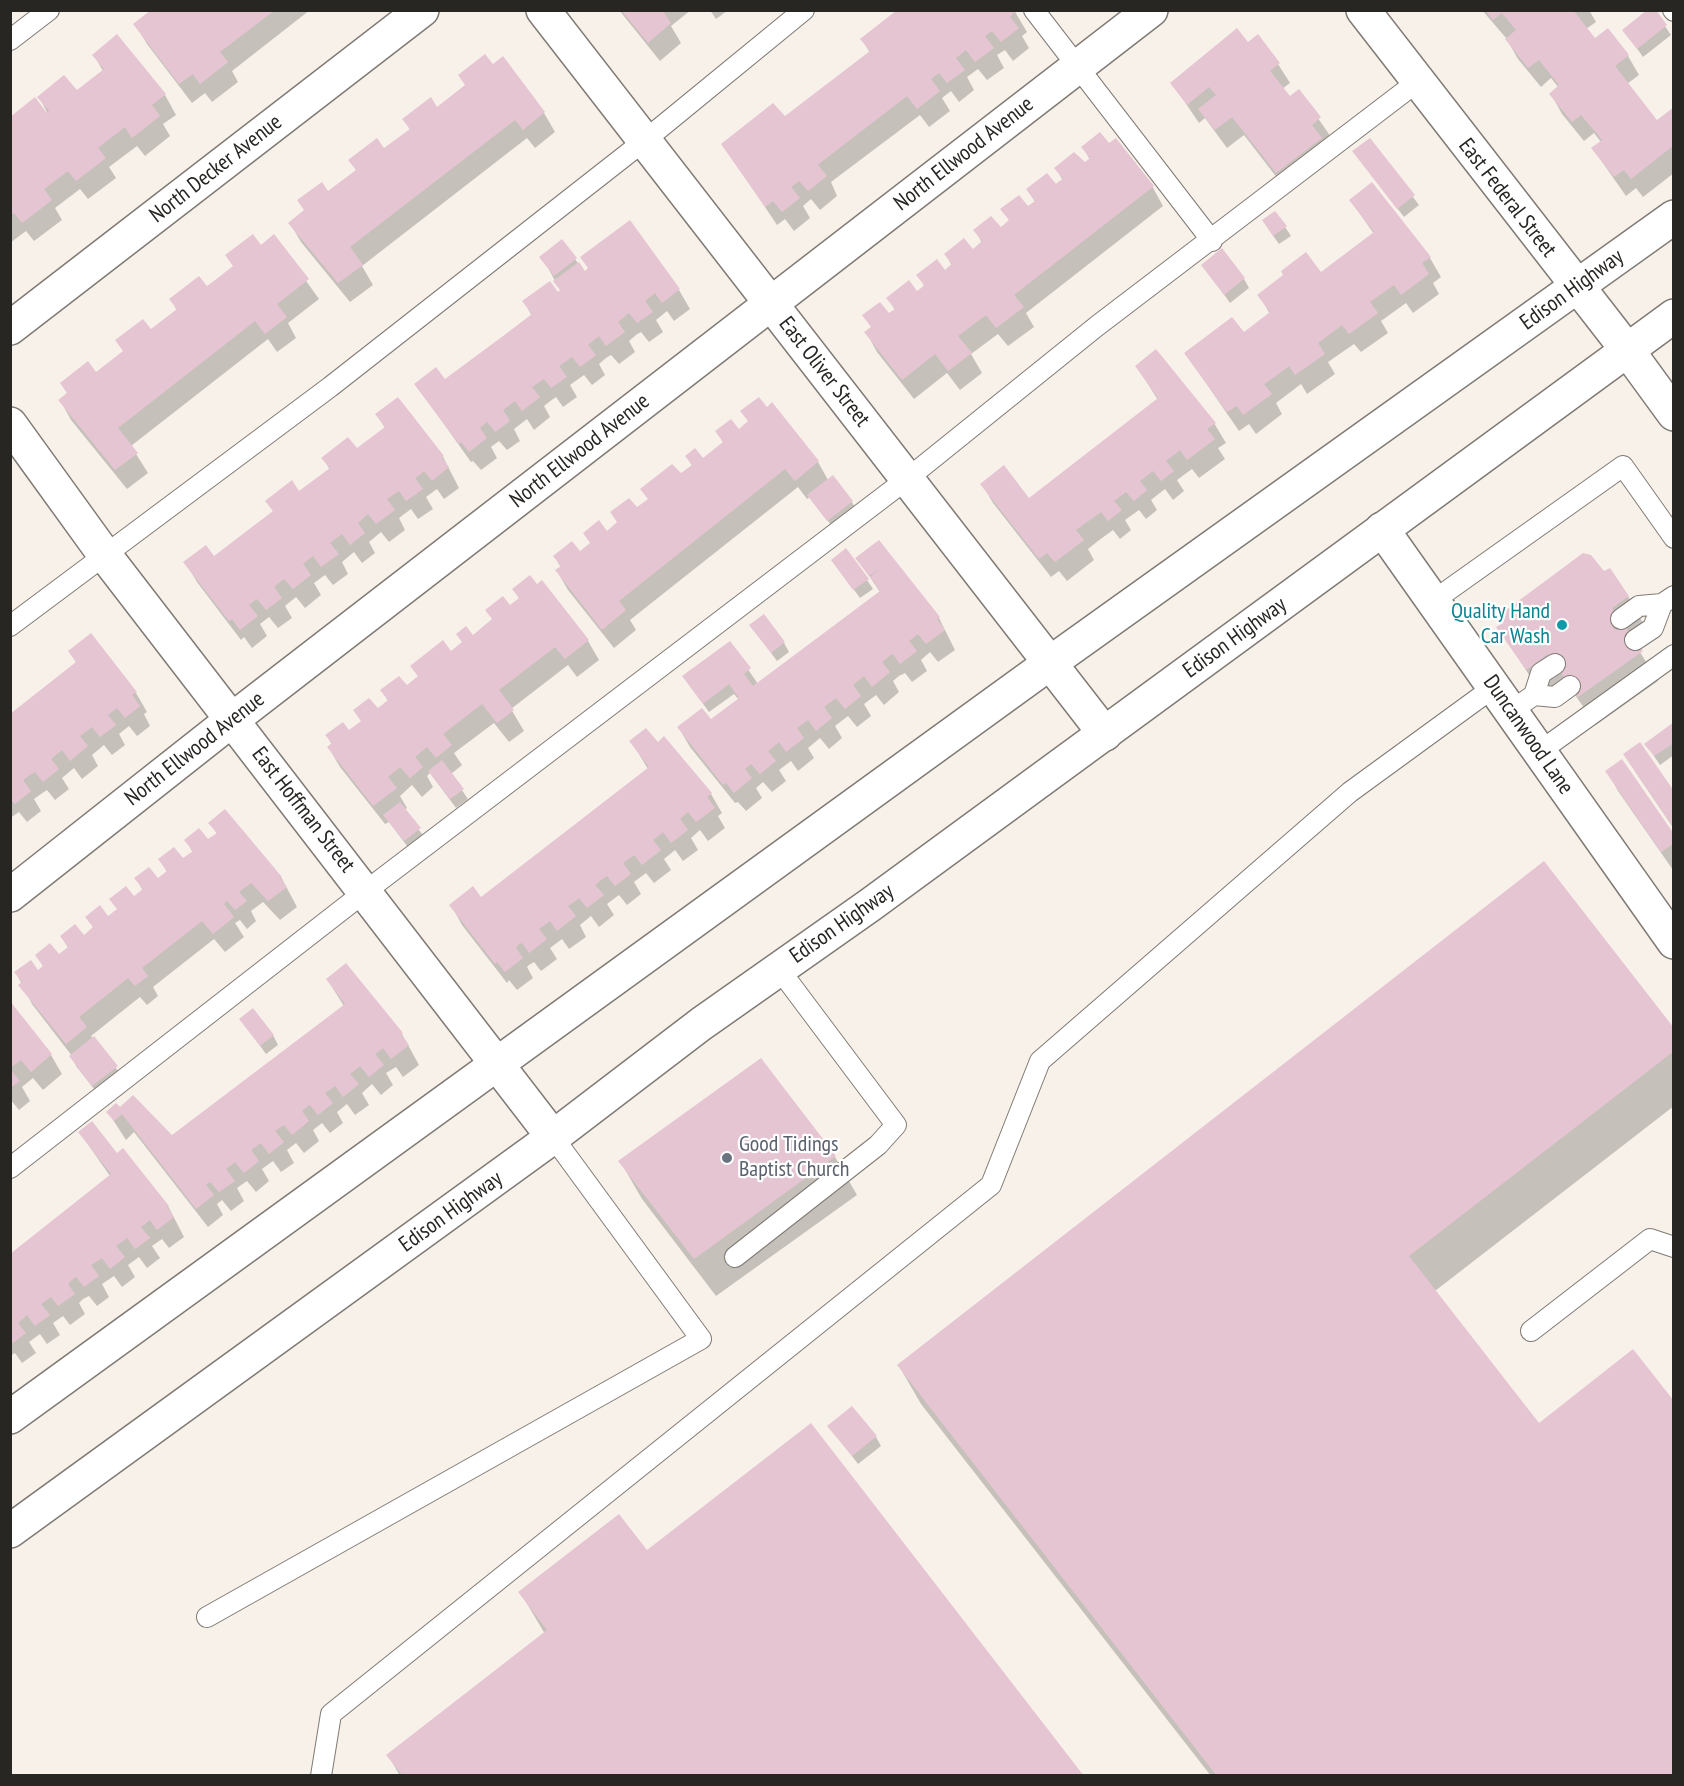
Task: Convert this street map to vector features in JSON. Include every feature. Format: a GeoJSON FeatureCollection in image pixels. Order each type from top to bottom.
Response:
{"type":"FeatureCollection","features":[{"type":"Feature","properties":{"kind":"street","name":"North Decker Avenue"},"geometry":{"type":"LineString","coordinates":[[10,328],[422,10]]}},
{"type":"Feature","properties":{"kind":"street","name":"East Oliver Street"},"geometry":{"type":"LineString","coordinates":[[543,10],[1105,734]]}},
{"type":"Feature","properties":{"kind":"street","name":"North Ellwood Avenue"},"geometry":{"type":"LineString","coordinates":[[10,895],[233,719],[1151,10]]}},
{"type":"Feature","properties":{"kind":"street","name":"East Federal Street"},"geometry":{"type":"LineString","coordinates":[[1363,10],[1628,351],[1674,414]]}},
{"type":"Feature","properties":{"kind":"street","name":"Edison Highway"},"geometry":{"type":"LineString","coordinates":[[10,1417],[1050,663],[1674,217]]}},
{"type":"Feature","properties":{"kind":"street","name":"Edison Highway"},"geometry":{"type":"LineString","coordinates":[[10,1531],[553,1137],[701,1024],[1105,734],[1674,316]]}},
{"type":"Feature","properties":{"kind":"street","name":"East Hoffman Street"},"geometry":{"type":"LineString","coordinates":[[10,424],[104,554],[366,891],[553,1137]]}},
{"type":"Feature","properties":{"kind":"street","name":"Duncanwood Lane"},"geometry":{"type":"LineString","coordinates":[[1382,529],[1433,601],[1513,698],[1539,752],[1674,942]]}},
{"type":"Feature","properties":{"kind":"lane"},"geometry":{"type":"LineString","coordinates":[[10,40],[49,10]]}},
{"type":"Feature","properties":{"kind":"lane"},"geometry":{"type":"LineString","coordinates":[[10,626],[330,387],[644,141],[804,10]]}},
{"type":"Feature","properties":{"kind":"lane"},"geometry":{"type":"LineString","coordinates":[[1034,10],[1212,241]]}},
{"type":"Feature","properties":{"kind":"lane"},"geometry":{"type":"LineString","coordinates":[[10,1168],[366,891],[906,479],[1097,326],[1212,241],[1418,81]]}},
{"type":"Feature","properties":{"kind":"lane"},"geometry":{"type":"LineString","coordinates":[[1433,601],[1623,466],[1674,538]]}},
{"type":"Feature","properties":{"kind":"lane"},"geometry":{"type":"LineString","coordinates":[[1620,619],[1639,606],[1668,600]]}},
{"type":"Feature","properties":{"kind":"lane"},"geometry":{"type":"LineString","coordinates":[[1635,640],[1653,628],[1668,600]]}},
{"type":"Feature","properties":{"kind":"lane"},"geometry":{"type":"LineString","coordinates":[[1539,752],[1674,655]]}},
{"type":"Feature","properties":{"kind":"lane"},"geometry":{"type":"LineString","coordinates":[[321,1776],[331,1714],[992,1185],[1040,1060],[1350,792],[1513,698],[1541,673],[1555,664]]}},
{"type":"Feature","properties":{"kind":"lane"},"geometry":{"type":"LineString","coordinates":[[1513,698],[1555,696],[1570,686]]}},
{"type":"Feature","properties":{"kind":"lane"},"geometry":{"type":"LineString","coordinates":[[735,1257],[878,1145],[896,1125],[779,969]]}},
{"type":"Feature","properties":{"kind":"lane"},"geometry":{"type":"LineString","coordinates":[[207,1617],[701,1339],[553,1137]]}},
{"type":"Feature","properties":{"kind":"lane"},"geometry":{"type":"LineString","coordinates":[[1531,1331],[1650,1239],[1674,1247]]}},
{"type":"Feature","properties":{"kind":"building"},"geometry":{"type":"Polygon","coordinates":[[[151,10],[275,10],[220,52],[228,62],[200,84],[193,74],[179,84],[133,24],[151,10]]]}},
{"type":"Feature","properties":{"kind":"building"},"geometry":{"type":"Polygon","coordinates":[[[621,10],[662,10],[671,23],[648,43],[621,10]]]}},
{"type":"Feature","properties":{"kind":"building"},"geometry":{"type":"Polygon","coordinates":[[[897,10],[1016,10],[1010,17],[1019,28],[1001,42],[992,31],[985,36],[994,48],[975,62],[966,50],[956,58],[965,70],[947,83],[939,73],[931,79],[940,91],[917,109],[907,96],[820,163],[818,165],[827,176],[808,191],[799,181],[791,187],[800,198],[782,212],[773,201],[765,207],[721,144],[773,103],[785,116],[870,51],[860,39],[897,10]]]}},
{"type":"Feature","properties":{"kind":"building"},"geometry":{"type":"Polygon","coordinates":[[[1485,10],[1573,10],[1595,38],[1608,28],[1629,55],[1615,66],[1657,120],[1674,107],[1674,145],[1631,179],[1624,170],[1614,177],[1591,148],[1602,140],[1581,115],[1572,122],[1549,94],[1559,85],[1539,60],[1528,68],[1505,39],[1516,30],[1502,13],[1493,20],[1485,10]]]}},
{"type":"Feature","properties":{"kind":"building"},"geometry":{"type":"Polygon","coordinates":[[[1647,10],[1656,10],[1667,25],[1637,49],[1622,30],[1647,10]]]}},
{"type":"Feature","properties":{"kind":"building"},"geometry":{"type":"Polygon","coordinates":[[[1237,28],[1248,42],[1258,34],[1280,63],[1270,71],[1290,96],[1299,89],[1321,117],[1312,125],[1322,138],[1276,173],[1232,117],[1215,130],[1198,109],[1216,95],[1209,87],[1187,105],[1170,83],[1237,28]]]}},
{"type":"Feature","properties":{"kind":"building"},"geometry":{"type":"Polygon","coordinates":[[[117,34],[166,94],[152,105],[160,116],[132,138],[125,127],[112,137],[98,148],[106,158],[76,181],[68,171],[44,189],[52,200],[22,223],[14,213],[10,215],[10,117],[35,97],[47,113],[49,111],[37,97],[64,75],[77,90],[104,69],[92,55],[117,34]]]}},
{"type":"Feature","properties":{"kind":"building"},"geometry":{"type":"Polygon","coordinates":[[[485,54],[493,64],[503,56],[545,112],[523,130],[515,120],[350,247],[363,265],[338,283],[288,223],[304,210],[297,200],[322,182],[328,191],[356,170],[348,160],[377,138],[384,148],[410,129],[402,119],[431,97],[437,107],[465,85],[458,75],[485,54]]]}},
{"type":"Feature","properties":{"kind":"building"},"geometry":{"type":"Polygon","coordinates":[[[1100,132],[1109,143],[1116,138],[1154,186],[1014,295],[1024,307],[996,328],[986,315],[958,336],[972,353],[948,371],[935,354],[902,380],[864,332],[871,327],[862,315],[880,302],[889,313],[895,309],[886,298],[909,280],[917,291],[921,288],[924,285],[916,275],[937,259],[945,270],[952,264],[944,254],[964,238],[973,249],[982,241],[973,230],[991,216],[1001,227],[1009,220],[1000,209],[1019,195],[1028,206],[1035,201],[1026,189],[1047,173],[1056,184],[1063,179],[1054,168],[1074,152],[1085,162],[1090,158],[1081,147],[1100,132]]]}},
{"type":"Feature","properties":{"kind":"building"},"geometry":{"type":"Polygon","coordinates":[[[1370,138],[1415,195],[1397,209],[1352,151],[1370,138]]]}},
{"type":"Feature","properties":{"kind":"building"},"geometry":{"type":"Polygon","coordinates":[[[1372,182],[1431,257],[1422,263],[1429,274],[1401,295],[1394,285],[1370,302],[1378,313],[1349,334],[1342,325],[1318,343],[1325,354],[1295,375],[1289,366],[1264,384],[1272,394],[1243,415],[1237,406],[1227,412],[1184,353],[1232,317],[1244,332],[1270,312],[1257,295],[1283,275],[1281,271],[1306,252],[1321,272],[1374,232],[1349,200],[1372,182]]]}},
{"type":"Feature","properties":{"kind":"building"},"geometry":{"type":"Polygon","coordinates":[[[1275,211],[1287,226],[1273,236],[1262,220],[1275,211]]]}},
{"type":"Feature","properties":{"kind":"building"},"geometry":{"type":"Polygon","coordinates":[[[630,220],[680,289],[662,303],[655,293],[645,301],[653,312],[637,323],[629,313],[625,316],[618,322],[625,332],[606,346],[599,336],[595,339],[588,345],[596,355],[580,367],[572,357],[559,366],[567,377],[551,388],[544,379],[532,387],[540,397],[522,411],[515,401],[503,410],[510,421],[495,432],[487,422],[480,428],[487,438],[469,452],[461,442],[459,444],[414,384],[436,367],[445,379],[532,314],[522,301],[550,281],[558,292],[560,290],[553,281],[579,262],[585,271],[588,268],[580,257],[630,220]]]}},
{"type":"Feature","properties":{"kind":"building"},"geometry":{"type":"Polygon","coordinates":[[[253,234],[261,245],[274,234],[309,279],[277,304],[287,317],[265,334],[255,321],[118,428],[138,453],[115,470],[58,400],[67,393],[60,383],[88,361],[96,372],[123,351],[115,340],[143,319],[151,329],[177,309],[169,299],[199,276],[207,286],[219,277],[233,266],[225,255],[253,234]]]}},
{"type":"Feature","properties":{"kind":"building"},"geometry":{"type":"Polygon","coordinates":[[[562,239],[577,258],[554,276],[539,257],[562,239]]]}},
{"type":"Feature","properties":{"kind":"building"},"geometry":{"type":"Polygon","coordinates":[[[1222,248],[1245,278],[1224,295],[1201,265],[1222,248]]]}},
{"type":"Feature","properties":{"kind":"building"},"geometry":{"type":"Polygon","coordinates":[[[1156,349],[1216,423],[1207,429],[1215,439],[1187,460],[1180,450],[1166,461],[1174,471],[1161,481],[1153,471],[1140,481],[1147,490],[1134,501],[1126,492],[1114,501],[1122,510],[1108,521],[1101,512],[1076,530],[1084,540],[1055,562],[1047,553],[1039,559],[980,484],[1004,465],[1029,498],[1158,398],[1135,366],[1156,349]]]}},
{"type":"Feature","properties":{"kind":"building"},"geometry":{"type":"Polygon","coordinates":[[[398,397],[444,456],[442,458],[449,467],[432,481],[424,471],[415,478],[423,489],[406,501],[399,491],[387,499],[395,510],[376,524],[368,514],[358,523],[365,533],[350,545],[342,534],[330,543],[339,554],[321,567],[313,556],[303,564],[311,575],[293,589],[284,579],[280,582],[274,587],[282,598],[266,610],[257,599],[249,605],[258,616],[240,630],[232,619],[229,621],[183,562],[206,545],[214,556],[273,511],[265,501],[292,480],[299,491],[330,468],[321,458],[348,437],[357,448],[385,427],[375,414],[398,397]]]}},
{"type":"Feature","properties":{"kind":"building"},"geometry":{"type":"Polygon","coordinates":[[[759,397],[767,407],[772,402],[819,461],[795,481],[785,469],[619,601],[626,610],[602,630],[555,570],[561,566],[553,556],[572,541],[580,551],[590,543],[583,533],[599,520],[607,531],[617,522],[610,512],[629,498],[637,507],[648,499],[640,489],[672,464],[681,473],[692,465],[685,456],[695,448],[703,458],[723,442],[715,431],[731,419],[739,429],[748,421],[740,411],[759,397]]]}},
{"type":"Feature","properties":{"kind":"building"},"geometry":{"type":"Polygon","coordinates":[[[833,475],[853,501],[827,521],[807,495],[833,475]]]}},
{"type":"Feature","properties":{"kind":"building"},"geometry":{"type":"Polygon","coordinates":[[[879,540],[940,617],[937,619],[945,630],[926,644],[918,634],[909,641],[917,651],[900,664],[893,654],[888,657],[882,662],[890,672],[872,687],[864,676],[853,685],[861,696],[845,709],[836,698],[824,707],[832,718],[816,731],[808,720],[797,728],[804,738],[786,752],[779,742],[768,751],[776,761],[760,774],[751,764],[745,769],[752,778],[734,793],[726,783],[723,785],[677,727],[702,708],[711,719],[739,698],[729,684],[703,704],[682,676],[730,641],[751,668],[744,674],[753,686],[880,591],[870,577],[879,569],[869,576],[855,558],[879,540]]]}},
{"type":"Feature","properties":{"kind":"building"},"geometry":{"type":"Polygon","coordinates":[[[846,548],[869,579],[853,590],[831,560],[846,548]]]}},
{"type":"Feature","properties":{"kind":"building","name":"Quality Hand Car Wash"},"geometry":{"type":"Polygon","coordinates":[[[1583,553],[1591,555],[1604,571],[1610,568],[1629,596],[1612,608],[1643,651],[1578,697],[1548,654],[1526,670],[1496,627],[1503,623],[1498,616],[1583,553]]]}},
{"type":"Feature","properties":{"kind":"building"},"geometry":{"type":"Polygon","coordinates":[[[530,575],[537,584],[542,580],[589,640],[565,659],[555,647],[499,690],[514,710],[497,723],[482,704],[443,734],[452,745],[436,758],[427,747],[415,757],[423,767],[410,778],[400,767],[388,777],[397,788],[373,806],[327,747],[332,743],[325,735],[343,722],[349,730],[361,721],[353,710],[369,698],[378,708],[388,700],[380,690],[399,676],[407,685],[418,676],[410,666],[443,640],[451,651],[462,642],[456,634],[466,626],[473,635],[492,619],[485,610],[503,596],[510,605],[519,598],[512,589],[530,575]]]}},
{"type":"Feature","properties":{"kind":"building"},"geometry":{"type":"Polygon","coordinates":[[[764,614],[785,642],[771,653],[749,625],[764,614]]]}},
{"type":"Feature","properties":{"kind":"building"},"geometry":{"type":"Polygon","coordinates":[[[91,633],[137,692],[132,695],[140,706],[125,718],[117,708],[108,715],[116,725],[100,737],[92,727],[80,736],[88,746],[70,761],[62,750],[51,759],[59,769],[43,782],[35,772],[23,780],[31,791],[15,804],[10,799],[10,714],[76,662],[68,651],[91,633]]]}},
{"type":"Feature","properties":{"kind":"building"},"geometry":{"type":"Polygon","coordinates":[[[1674,722],[1674,743],[1654,756],[1644,744],[1674,722]]]}},
{"type":"Feature","properties":{"kind":"building"},"geometry":{"type":"Polygon","coordinates":[[[646,728],[658,742],[664,736],[712,793],[707,797],[715,808],[696,822],[688,812],[680,819],[688,830],[671,843],[663,832],[653,840],[661,850],[642,865],[634,855],[623,863],[631,874],[615,886],[607,876],[601,880],[595,885],[604,895],[587,908],[579,898],[568,906],[576,916],[557,931],[550,921],[539,929],[547,939],[529,953],[522,943],[518,945],[516,948],[523,958],[505,972],[497,962],[495,964],[449,905],[473,886],[481,897],[649,767],[629,741],[646,728]]]}},
{"type":"Feature","properties":{"kind":"building"},"geometry":{"type":"Polygon","coordinates":[[[1640,742],[1674,791],[1674,828],[1623,754],[1640,742]]]}},
{"type":"Feature","properties":{"kind":"building"},"geometry":{"type":"Polygon","coordinates":[[[1622,759],[1674,834],[1674,843],[1661,852],[1605,771],[1622,759]]]}},
{"type":"Feature","properties":{"kind":"building"},"geometry":{"type":"Polygon","coordinates":[[[442,760],[464,789],[450,799],[428,771],[442,760]]]}},
{"type":"Feature","properties":{"kind":"building"},"geometry":{"type":"Polygon","coordinates":[[[400,802],[421,828],[404,841],[383,815],[400,802]]]}},
{"type":"Feature","properties":{"kind":"building"},"geometry":{"type":"Polygon","coordinates":[[[225,809],[282,877],[280,878],[287,887],[268,901],[251,883],[239,892],[247,901],[235,910],[227,901],[224,904],[234,917],[213,934],[202,921],[142,968],[148,976],[135,986],[128,978],[79,1017],[87,1027],[66,1044],[18,985],[22,982],[14,972],[31,960],[38,970],[43,966],[35,955],[50,943],[59,954],[68,947],[60,936],[75,924],[84,935],[93,927],[85,917],[100,905],[108,916],[117,909],[109,899],[126,886],[134,896],[143,889],[134,878],[149,867],[158,878],[167,871],[158,859],[174,847],[183,858],[193,851],[184,840],[199,828],[208,839],[217,833],[208,823],[225,809]]]}},
{"type":"Feature","properties":{"kind":"building"},"geometry":{"type":"Polygon","coordinates":[[[1544,861],[1674,1028],[1674,1051],[1409,1256],[1539,1423],[1633,1349],[1674,1401],[1674,1776],[1217,1776],[897,1365],[1544,861]]]}},
{"type":"Feature","properties":{"kind":"building"},"geometry":{"type":"Polygon","coordinates":[[[346,963],[403,1033],[401,1034],[409,1045],[391,1059],[383,1048],[375,1054],[384,1065],[369,1077],[360,1066],[350,1074],[359,1084],[343,1097],[335,1086],[325,1093],[333,1103],[318,1115],[310,1105],[308,1106],[302,1111],[309,1121],[292,1135],[284,1125],[275,1131],[284,1142],[269,1154],[261,1143],[251,1150],[259,1161],[244,1173],[235,1162],[226,1169],[235,1181],[219,1192],[210,1182],[206,1185],[214,1195],[196,1209],[122,1114],[114,1121],[106,1112],[116,1103],[120,1107],[133,1095],[172,1135],[345,1004],[326,979],[346,963]]]}},
{"type":"Feature","properties":{"kind":"building"},"geometry":{"type":"Polygon","coordinates":[[[10,1001],[52,1054],[31,1072],[21,1060],[10,1068],[10,1001]]]}},
{"type":"Feature","properties":{"kind":"building"},"geometry":{"type":"Polygon","coordinates":[[[253,1008],[274,1035],[260,1046],[239,1019],[253,1008]]]}},
{"type":"Feature","properties":{"kind":"building"},"geometry":{"type":"Polygon","coordinates":[[[94,1036],[118,1066],[92,1086],[69,1056],[94,1036]]]}},
{"type":"Feature","properties":{"kind":"building","name":"Good Tidings Baptist Church"},"geometry":{"type":"Polygon","coordinates":[[[761,1058],[836,1156],[694,1259],[618,1161],[761,1058]]]}},
{"type":"Feature","properties":{"kind":"building"},"geometry":{"type":"Polygon","coordinates":[[[10,1069],[20,1081],[10,1088],[10,1069]]]}},
{"type":"Feature","properties":{"kind":"building"},"geometry":{"type":"Polygon","coordinates":[[[92,1121],[117,1153],[123,1148],[169,1206],[167,1207],[174,1217],[157,1230],[150,1220],[141,1227],[150,1238],[135,1249],[127,1238],[116,1246],[125,1257],[110,1269],[102,1258],[91,1265],[99,1276],[84,1287],[76,1277],[68,1284],[75,1294],[58,1306],[51,1297],[41,1304],[50,1315],[35,1326],[27,1315],[18,1323],[26,1333],[10,1345],[10,1254],[111,1174],[78,1132],[92,1121]]]}},
{"type":"Feature","properties":{"kind":"building"},"geometry":{"type":"Polygon","coordinates":[[[852,1406],[877,1436],[852,1456],[827,1426],[852,1406]]]}},
{"type":"Feature","properties":{"kind":"building"},"geometry":{"type":"Polygon","coordinates":[[[811,1423],[1084,1776],[403,1776],[386,1755],[547,1630],[518,1592],[619,1514],[647,1550],[811,1423]]]}},
{"type":"Feature","properties":{"kind":"place","name":"Quality Hand Car Wash"},"geometry":{"type":"Point","coordinates":[1562,625]}},
{"type":"Feature","properties":{"kind":"place","name":"Good Tidings Baptist Church"},"geometry":{"type":"Point","coordinates":[727,1158]}}]}
